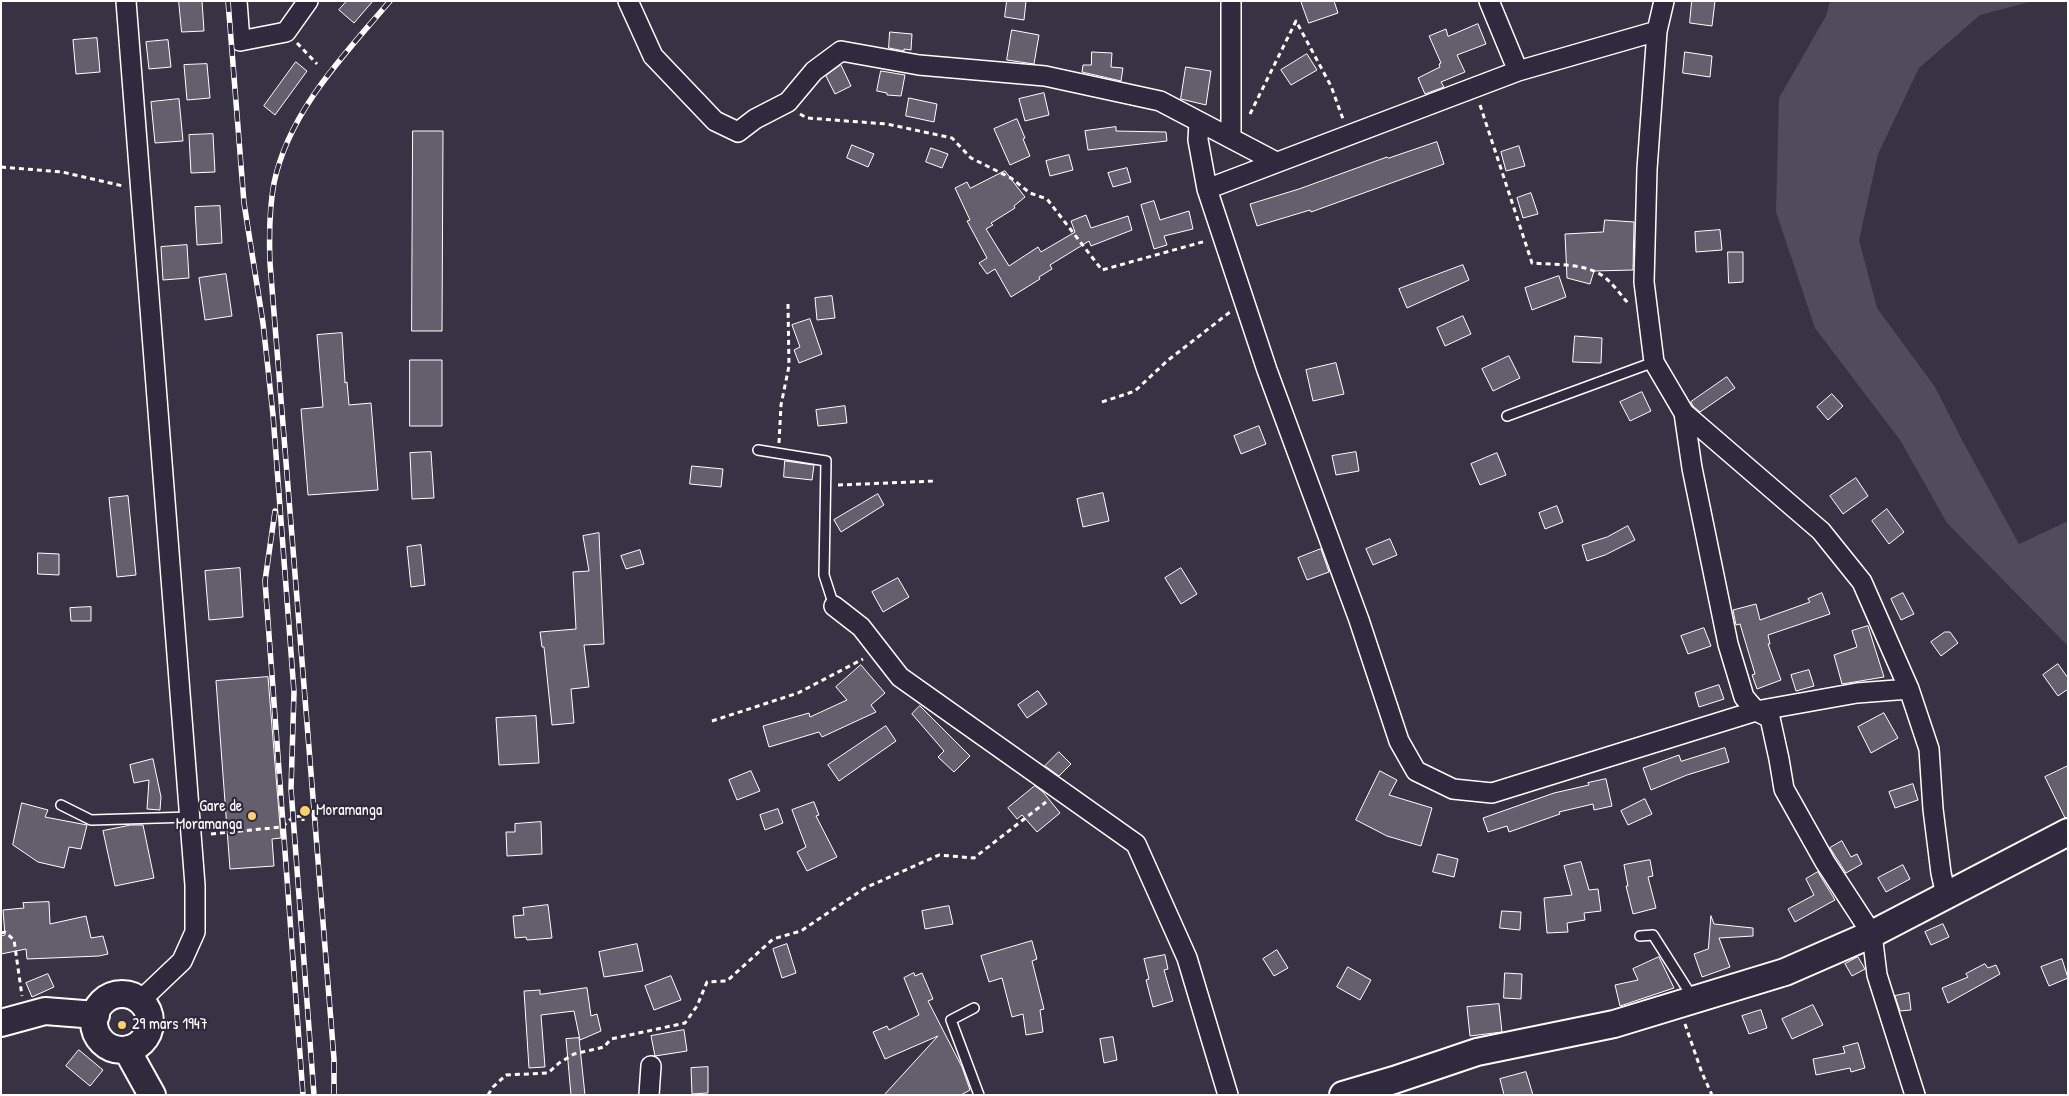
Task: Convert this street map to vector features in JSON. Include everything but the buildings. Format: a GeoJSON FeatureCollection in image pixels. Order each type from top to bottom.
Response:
{"type":"FeatureCollection","features":[{"type":"Feature","properties":{"kind":"main road"},"geometry":{"type":"LineString","coordinates":[[1343,1095],[1396,1088],[1476,1052],[1614,1024],[1785,972],[1872,934],[2068,832]]}},
{"type":"Feature","properties":{"kind":"main road"},"geometry":{"type":"LineString","coordinates":[[124,994],[140,1002],[149,1016],[150,1026],[143,1042],[127,1050],[109,1047],[97,1033],[94,1024],[96,1014],[106,1000],[114,996],[124,994]]}},
{"type":"Feature","properties":{"kind":"main road"},"geometry":{"type":"LineString","coordinates":[[14,1020],[45,1011],[96,1014]]}},
{"type":"Feature","properties":{"kind":"main road"},"geometry":{"type":"LineString","coordinates":[[127,1050],[152,1095]]}},
{"type":"Feature","properties":{"kind":"street"},"geometry":{"type":"LineString","coordinates":[[126,1],[195,885],[195,932],[182,961],[140,1002]]}},
{"type":"Feature","properties":{"kind":"street"},"geometry":{"type":"LineString","coordinates":[[237,1],[240,41],[286,32],[308,1]]}},
{"type":"Feature","properties":{"kind":"street"},"geometry":{"type":"LineString","coordinates":[[628,1],[653,56],[715,121],[738,132],[755,119],[788,102],[814,71],[841,51],[919,65],[1046,76],[1160,100],[1276,162]]}},
{"type":"Feature","properties":{"kind":"street"},"geometry":{"type":"LineString","coordinates":[[1231,1],[1233,140]]}},
{"type":"Feature","properties":{"kind":"street"},"geometry":{"type":"LineString","coordinates":[[1489,1],[1518,71]]}},
{"type":"Feature","properties":{"kind":"street"},"geometry":{"type":"LineString","coordinates":[[1664,1],[1657,31],[1647,169],[1644,282],[1654,362],[1684,413],[1821,532],[1862,582],[1909,689],[1929,750],[1933,809],[1946,895]]}},
{"type":"Feature","properties":{"kind":"street"},"geometry":{"type":"LineString","coordinates":[[1207,189],[1518,71],[1657,31]]}},
{"type":"Feature","properties":{"kind":"street"},"geometry":{"type":"LineString","coordinates":[[1199,122],[1198,140],[1207,189],[1268,370],[1358,620],[1399,742],[1416,771],[1453,789],[1492,793],[1756,711],[1857,693],[1909,689]]}},
{"type":"Feature","properties":{"kind":"street"},"geometry":{"type":"LineString","coordinates":[[1684,413],[1692,468],[1728,644],[1744,698],[1756,711],[1770,718],[1784,789],[1825,862],[1872,934],[1877,975],[1915,1095]]}},
{"type":"Feature","properties":{"kind":"street"},"geometry":{"type":"LineString","coordinates":[[834,606],[861,627],[900,678],[1062,790],[1136,844],[1187,958],[1228,1095]]}},
{"type":"Feature","properties":{"kind":"street"},"geometry":{"type":"LineString","coordinates":[[648,1095],[651,1066]]}},
{"type":"Feature","properties":{"kind":"lane"},"geometry":{"type":"LineString","coordinates":[[1507,416],[1654,362]]}},
{"type":"Feature","properties":{"kind":"lane"},"geometry":{"type":"LineString","coordinates":[[758,450],[826,461],[824,575],[834,606]]}},
{"type":"Feature","properties":{"kind":"lane"},"geometry":{"type":"LineString","coordinates":[[61,805],[91,820],[190,816]]}},
{"type":"Feature","properties":{"kind":"lane"},"geometry":{"type":"LineString","coordinates":[[1640,936],[1653,935],[1686,1002]]}},
{"type":"Feature","properties":{"kind":"lane"},"geometry":{"type":"LineString","coordinates":[[974,1008],[951,1020],[979,1095]]}},
{"type":"Feature","properties":{"kind":"path"},"geometry":{"type":"LineString","coordinates":[[1233,140],[1296,22],[1331,86],[1349,135]]}},
{"type":"Feature","properties":{"kind":"path"},"geometry":{"type":"LineString","coordinates":[[286,32],[317,64]]}},
{"type":"Feature","properties":{"kind":"path"},"geometry":{"type":"LineString","coordinates":[[1474,87],[1532,263],[1582,268],[1598,273],[1614,286],[1650,328]]}},
{"type":"Feature","properties":{"kind":"path"},"geometry":{"type":"LineString","coordinates":[[788,102],[795,110],[807,118],[887,124],[952,138],[971,158],[1011,178],[1030,193],[1047,199],[1102,270],[1223,236]]}},
{"type":"Feature","properties":{"kind":"path"},"geometry":{"type":"LineString","coordinates":[[1,167],[62,172],[141,190]]}},
{"type":"Feature","properties":{"kind":"path"},"geometry":{"type":"LineString","coordinates":[[1102,402],[1135,390],[1167,361],[1245,301]]}},
{"type":"Feature","properties":{"kind":"path"},"geometry":{"type":"LineString","coordinates":[[779,453],[781,405],[789,366],[788,304]]}},
{"type":"Feature","properties":{"kind":"path"},"geometry":{"type":"LineString","coordinates":[[825,486],[857,483],[936,481]]}},
{"type":"Feature","properties":{"kind":"path"},"geometry":{"type":"LineString","coordinates":[[712,721],[798,693],[879,651]]}},
{"type":"Feature","properties":{"kind":"path"},"geometry":{"type":"LineString","coordinates":[[488,1095],[506,1074],[548,1073],[559,1063],[574,1054],[604,1047],[611,1039],[685,1023],[697,1006],[707,982],[727,981],[773,939],[801,931],[865,888],[939,855],[974,858],[1062,790]]}},
{"type":"Feature","properties":{"kind":"path"},"geometry":{"type":"LineString","coordinates":[[211,834],[282,827],[293,817],[302,816],[303,821]]}},
{"type":"Feature","properties":{"kind":"path"},"geometry":{"type":"LineString","coordinates":[[1,933],[5,932],[14,940],[14,1020]]}},
{"type":"Feature","properties":{"kind":"path"},"geometry":{"type":"LineString","coordinates":[[1686,1002],[1702,1073],[1712,1095]]}},
{"type":"Feature","properties":{"kind":"shaded area"},"geometry":{"type":"Polygon","coordinates":[[[1830,1],[2033,1],[1980,15],[1919,68],[1878,154],[1859,240],[1877,308],[1935,387],[2019,544],[2066,522],[2068,525],[2068,646],[1947,523],[1900,440],[1815,328],[1776,212],[1779,98],[1826,16],[1830,1]]]}},
{"type":"Feature","properties":{"kind":"railway"},"geometry":{"type":"LineString","coordinates":[[228,1],[244,203],[263,323],[273,415],[294,692],[291,789],[314,1095]]}},
{"type":"Feature","properties":{"kind":"railway"},"geometry":{"type":"LineString","coordinates":[[334,1095],[334,1059],[270,263],[271,203],[281,157],[305,108],[337,63],[390,1]]}},
{"type":"Feature","properties":{"kind":"railway"},"geometry":{"type":"LineString","coordinates":[[275,511],[265,581],[303,1095]]}},
{"type":"Feature","properties":{"kind":"place","name":"Moramanga"},"geometry":{"type":"Point","coordinates":[305,811]}},
{"type":"Feature","properties":{"kind":"place","name":"Gare de Moramanga"},"geometry":{"type":"Point","coordinates":[252,816]}},
{"type":"Feature","properties":{"kind":"place","name":"29 mars 1947"},"geometry":{"type":"Point","coordinates":[122,1025]}}]}
